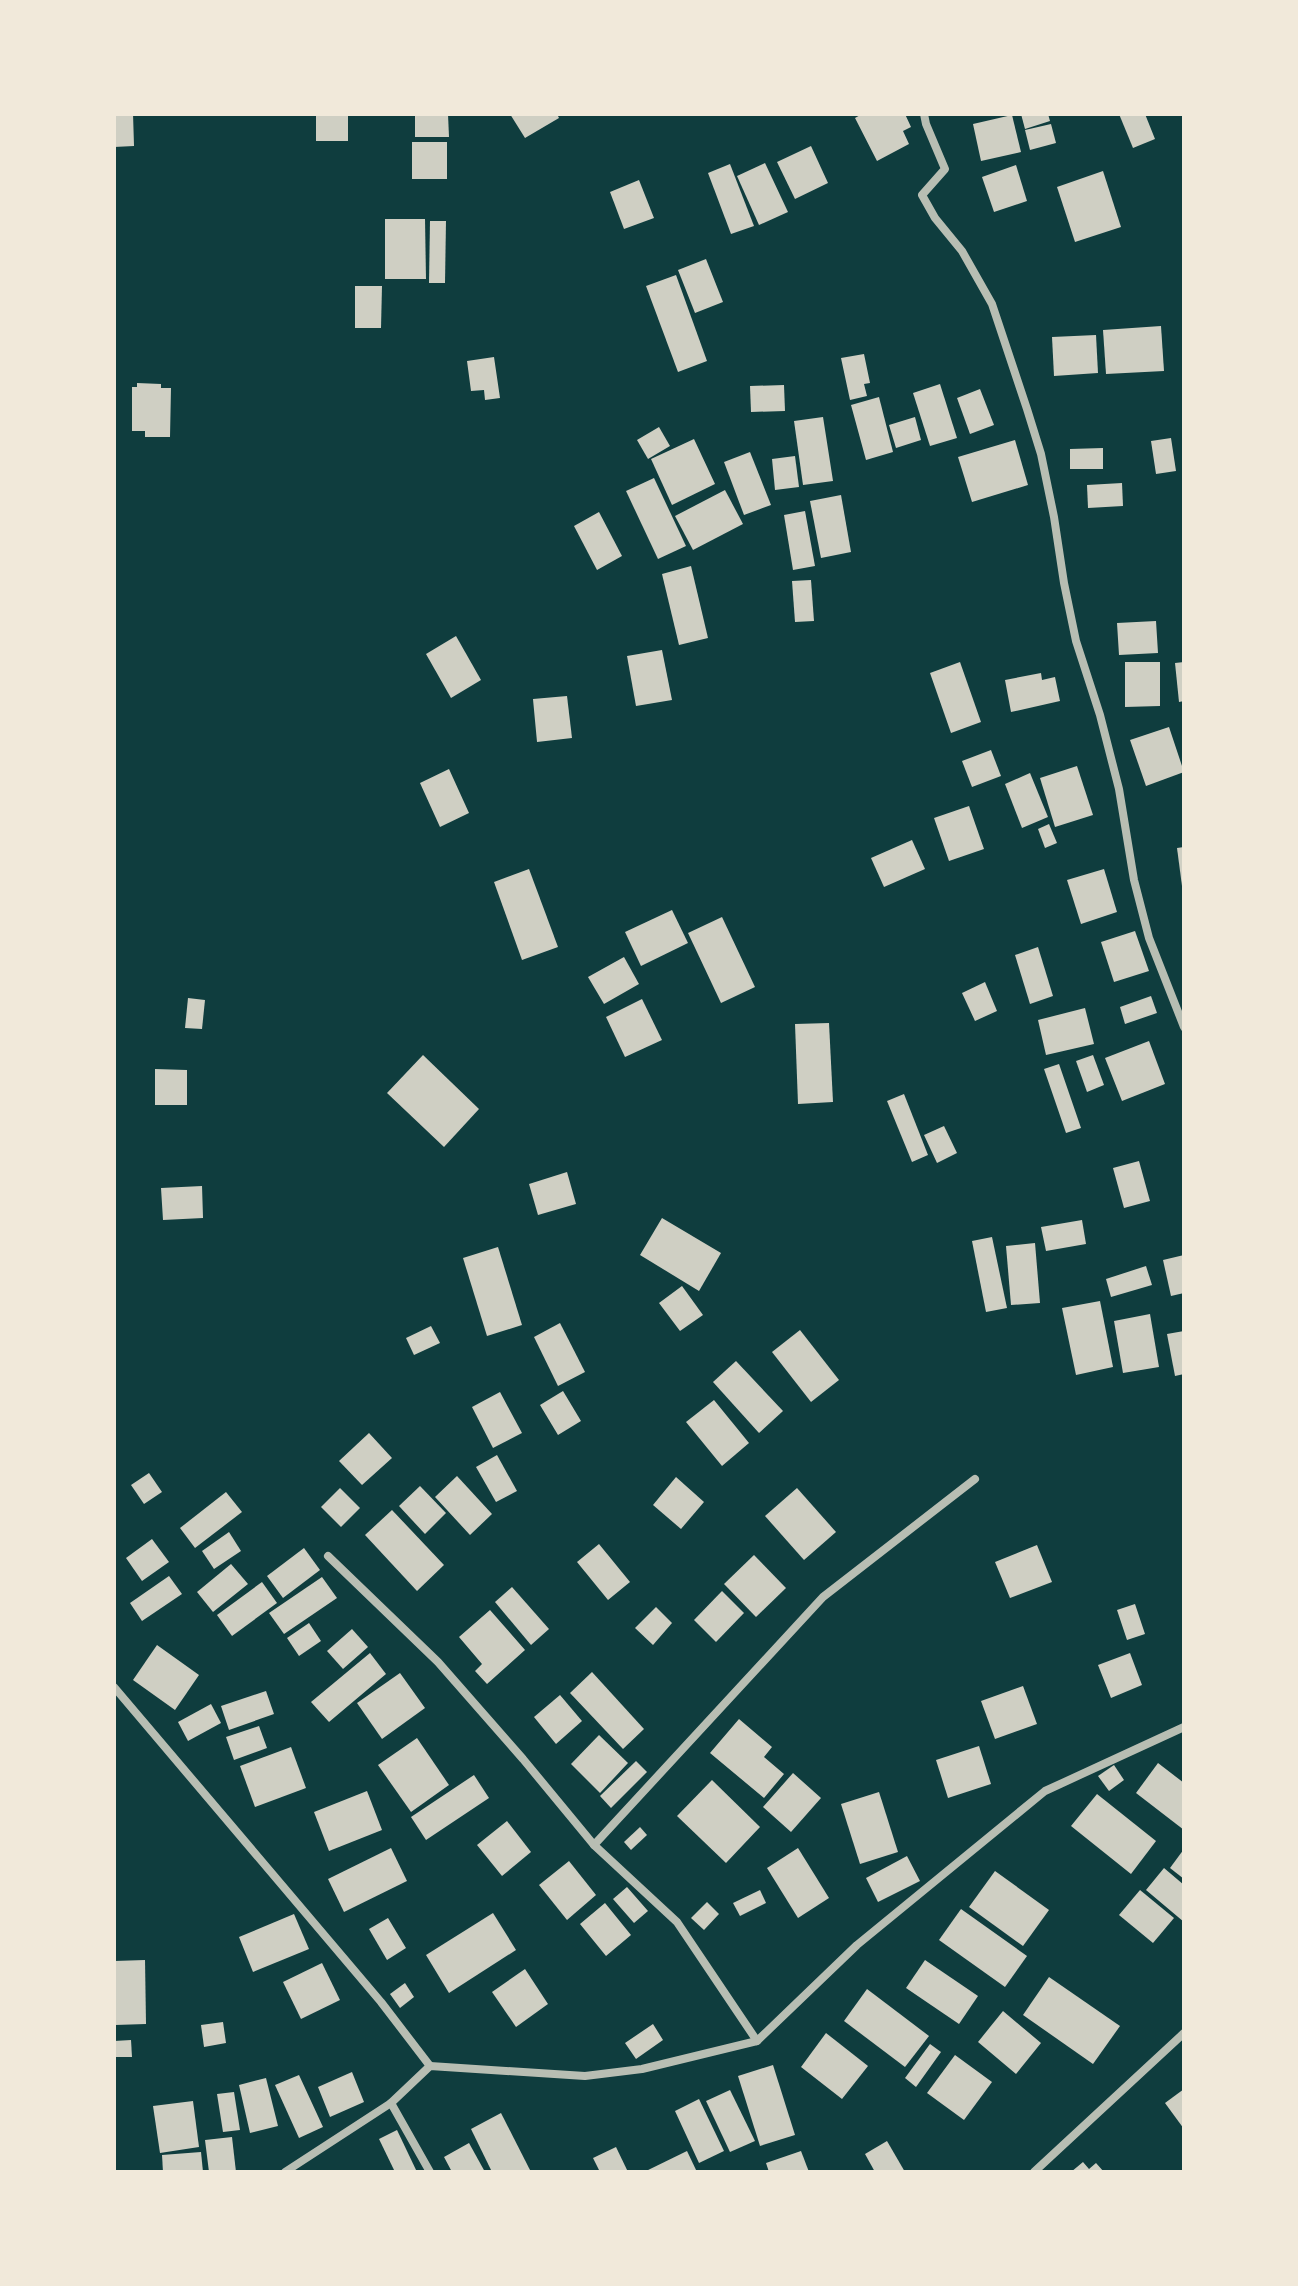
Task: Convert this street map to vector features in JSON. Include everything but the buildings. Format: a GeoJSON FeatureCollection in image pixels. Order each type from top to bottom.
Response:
{"type":"FeatureCollection","features":[{"type":"Feature","properties":{"kind":"street"},"geometry":{"type":"LineString","coordinates":[[924,114],[945,169],[922,195],[935,218],[962,251],[992,304],[1027,409],[1041,454],[1076,641],[1100,715],[1119,789],[1134,880],[1149,938],[1184,1027]]}},
{"type":"Feature","properties":{"kind":"street"},"geometry":{"type":"LineString","coordinates":[[594,1845],[823,1597],[975,1479]]}},
{"type":"Feature","properties":{"kind":"street"},"geometry":{"type":"LineString","coordinates":[[328,1556],[438,1662],[594,1845],[677,1922],[757,2041]]}},
{"type":"Feature","properties":{"kind":"street"},"geometry":{"type":"LineString","coordinates":[[114,1687],[381,2002],[430,2066]]}},
{"type":"Feature","properties":{"kind":"street"},"geometry":{"type":"LineString","coordinates":[[285,2172],[391,2103],[430,2066],[585,2076],[642,2069],[757,2041],[857,1945],[1045,1791],[1184,1727]]}},
{"type":"Feature","properties":{"kind":"street"},"geometry":{"type":"LineString","coordinates":[[1034,2172],[1184,2033]]}},
{"type":"Feature","properties":{"kind":"street"},"geometry":{"type":"LineString","coordinates":[[391,2103],[430,2172]]}}]}
